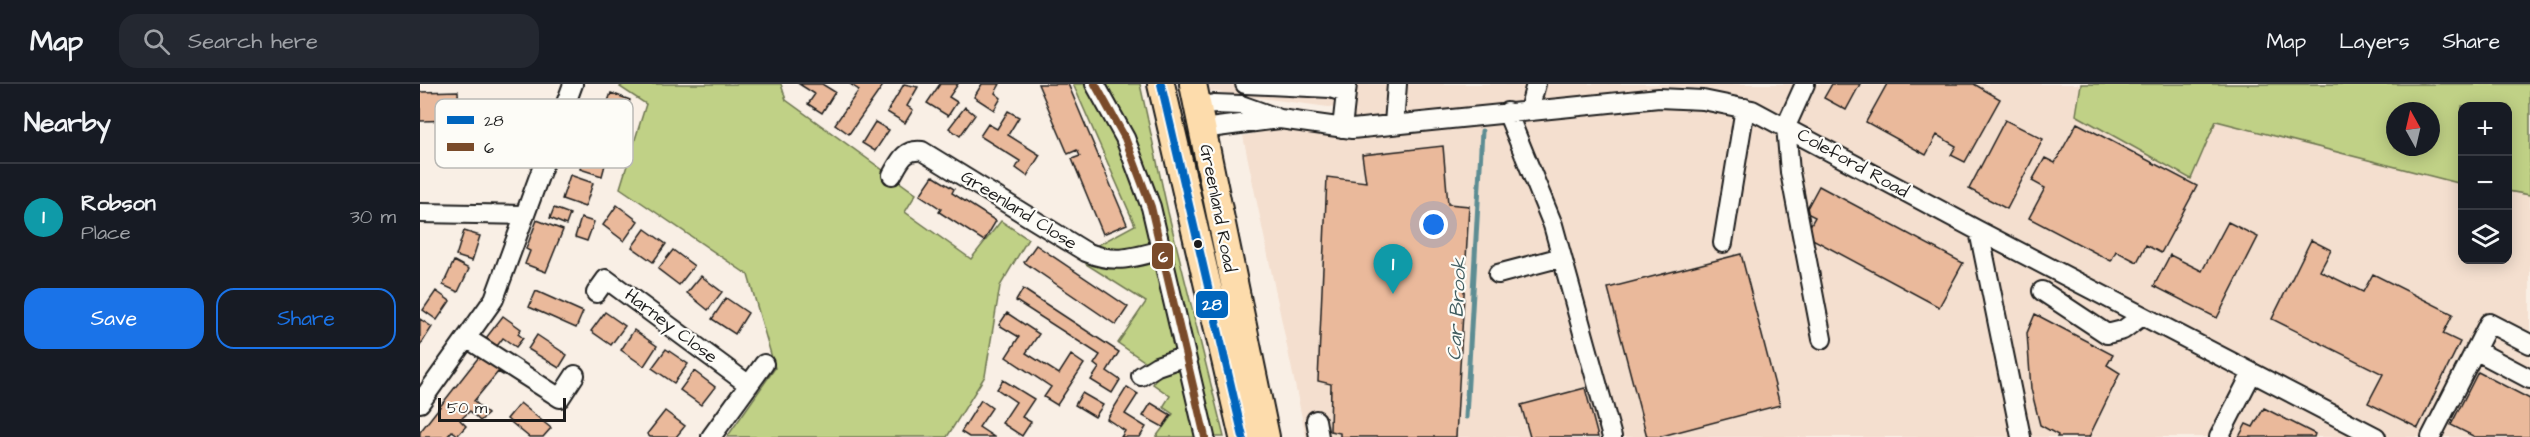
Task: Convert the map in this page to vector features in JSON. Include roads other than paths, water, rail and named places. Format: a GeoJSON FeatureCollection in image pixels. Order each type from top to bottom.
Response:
{"type":"FeatureCollection","features":[{"type":"Feature","properties":{"kind":"highway","name":"Greenland Road"},"geometry":{"type":"LineString","coordinates":[[1161,84],[1243,437]]}},
{"type":"Feature","properties":{"kind":"highway","name":"Greenland Road"},"geometry":{"type":"LineString","coordinates":[[1198,107],[1266,437]]}},
{"type":"Feature","properties":{"kind":"highway"},"geometry":{"type":"LineString","coordinates":[[1170,124],[1198,107]]}},
{"type":"Feature","properties":{"kind":"street"},"geometry":{"type":"LineString","coordinates":[[567,99],[573,84]]}},
{"type":"Feature","properties":{"kind":"street"},"geometry":{"type":"LineString","coordinates":[[1095,84],[1125,138],[1151,207],[1205,437]]}},
{"type":"Feature","properties":{"kind":"street"},"geometry":{"type":"LineString","coordinates":[[1245,84],[1337,87],[1341,128]]}},
{"type":"Feature","properties":{"kind":"street"},"geometry":{"type":"LineString","coordinates":[[1394,124],[1397,84]]}},
{"type":"Feature","properties":{"kind":"street"},"geometry":{"type":"LineString","coordinates":[[1529,110],[1536,84]]}},
{"type":"Feature","properties":{"kind":"street"},"geometry":{"type":"LineString","coordinates":[[1805,84],[1786,126],[1790,172],[1822,339]]}},
{"type":"Feature","properties":{"kind":"street","name":"Coleford Road"},"geometry":{"type":"LineString","coordinates":[[1198,107],[1341,128],[1659,98],[1703,100],[1745,108],[1786,126],[1979,231],[2376,437]]}},
{"type":"Feature","properties":{"kind":"street"},"geometry":{"type":"LineString","coordinates":[[1723,243],[1745,108]]}},
{"type":"Feature","properties":{"kind":"street"},"geometry":{"type":"LineString","coordinates":[[1507,112],[1553,225],[1612,437]]}},
{"type":"Feature","properties":{"kind":"street","name":"Greenland Close"},"geometry":{"type":"LineString","coordinates":[[892,175],[904,153],[912,150],[922,151],[1077,247],[1105,260],[1131,258],[1162,250]]}},
{"type":"Feature","properties":{"kind":"street"},"geometry":{"type":"LineString","coordinates":[[420,403],[468,339],[494,299],[542,168]]}},
{"type":"Feature","properties":{"kind":"street"},"geometry":{"type":"LineString","coordinates":[[420,213],[525,214]]}},
{"type":"Feature","properties":{"kind":"street"},"geometry":{"type":"LineString","coordinates":[[1979,231],[2021,437]]}},
{"type":"Feature","properties":{"kind":"street"},"geometry":{"type":"LineString","coordinates":[[1498,274],[1562,257]]}},
{"type":"Feature","properties":{"kind":"street","name":"Harney Close"},"geometry":{"type":"LineString","coordinates":[[596,293],[606,279],[749,385]]}},
{"type":"Feature","properties":{"kind":"street"},"geometry":{"type":"LineString","coordinates":[[2042,291],[2106,334],[2123,330],[2142,316]]}},
{"type":"Feature","properties":{"kind":"street"},"geometry":{"type":"LineString","coordinates":[[2431,437],[2489,323],[2530,344]]}},
{"type":"Feature","properties":{"kind":"street"},"geometry":{"type":"LineString","coordinates":[[468,339],[560,398],[575,375]]}},
{"type":"Feature","properties":{"kind":"street"},"geometry":{"type":"LineString","coordinates":[[2475,350],[2530,379]]}},
{"type":"Feature","properties":{"kind":"street"},"geometry":{"type":"LineString","coordinates":[[1141,376],[1158,366],[1186,356]]}},
{"type":"Feature","properties":{"kind":"street"},"geometry":{"type":"LineString","coordinates":[[711,437],[764,364]]}},
{"type":"Feature","properties":{"kind":"street"},"geometry":{"type":"LineString","coordinates":[[2219,437],[2252,373]]}},
{"type":"Feature","properties":{"kind":"waterway","name":"Car Brook"},"geometry":{"type":"LineString","coordinates":[[1466,417],[1482,131]]}},
{"type":"Feature","properties":{"kind":"place","name":"Robson"},"geometry":{"type":"Point","coordinates":[1393,294]}}]}
